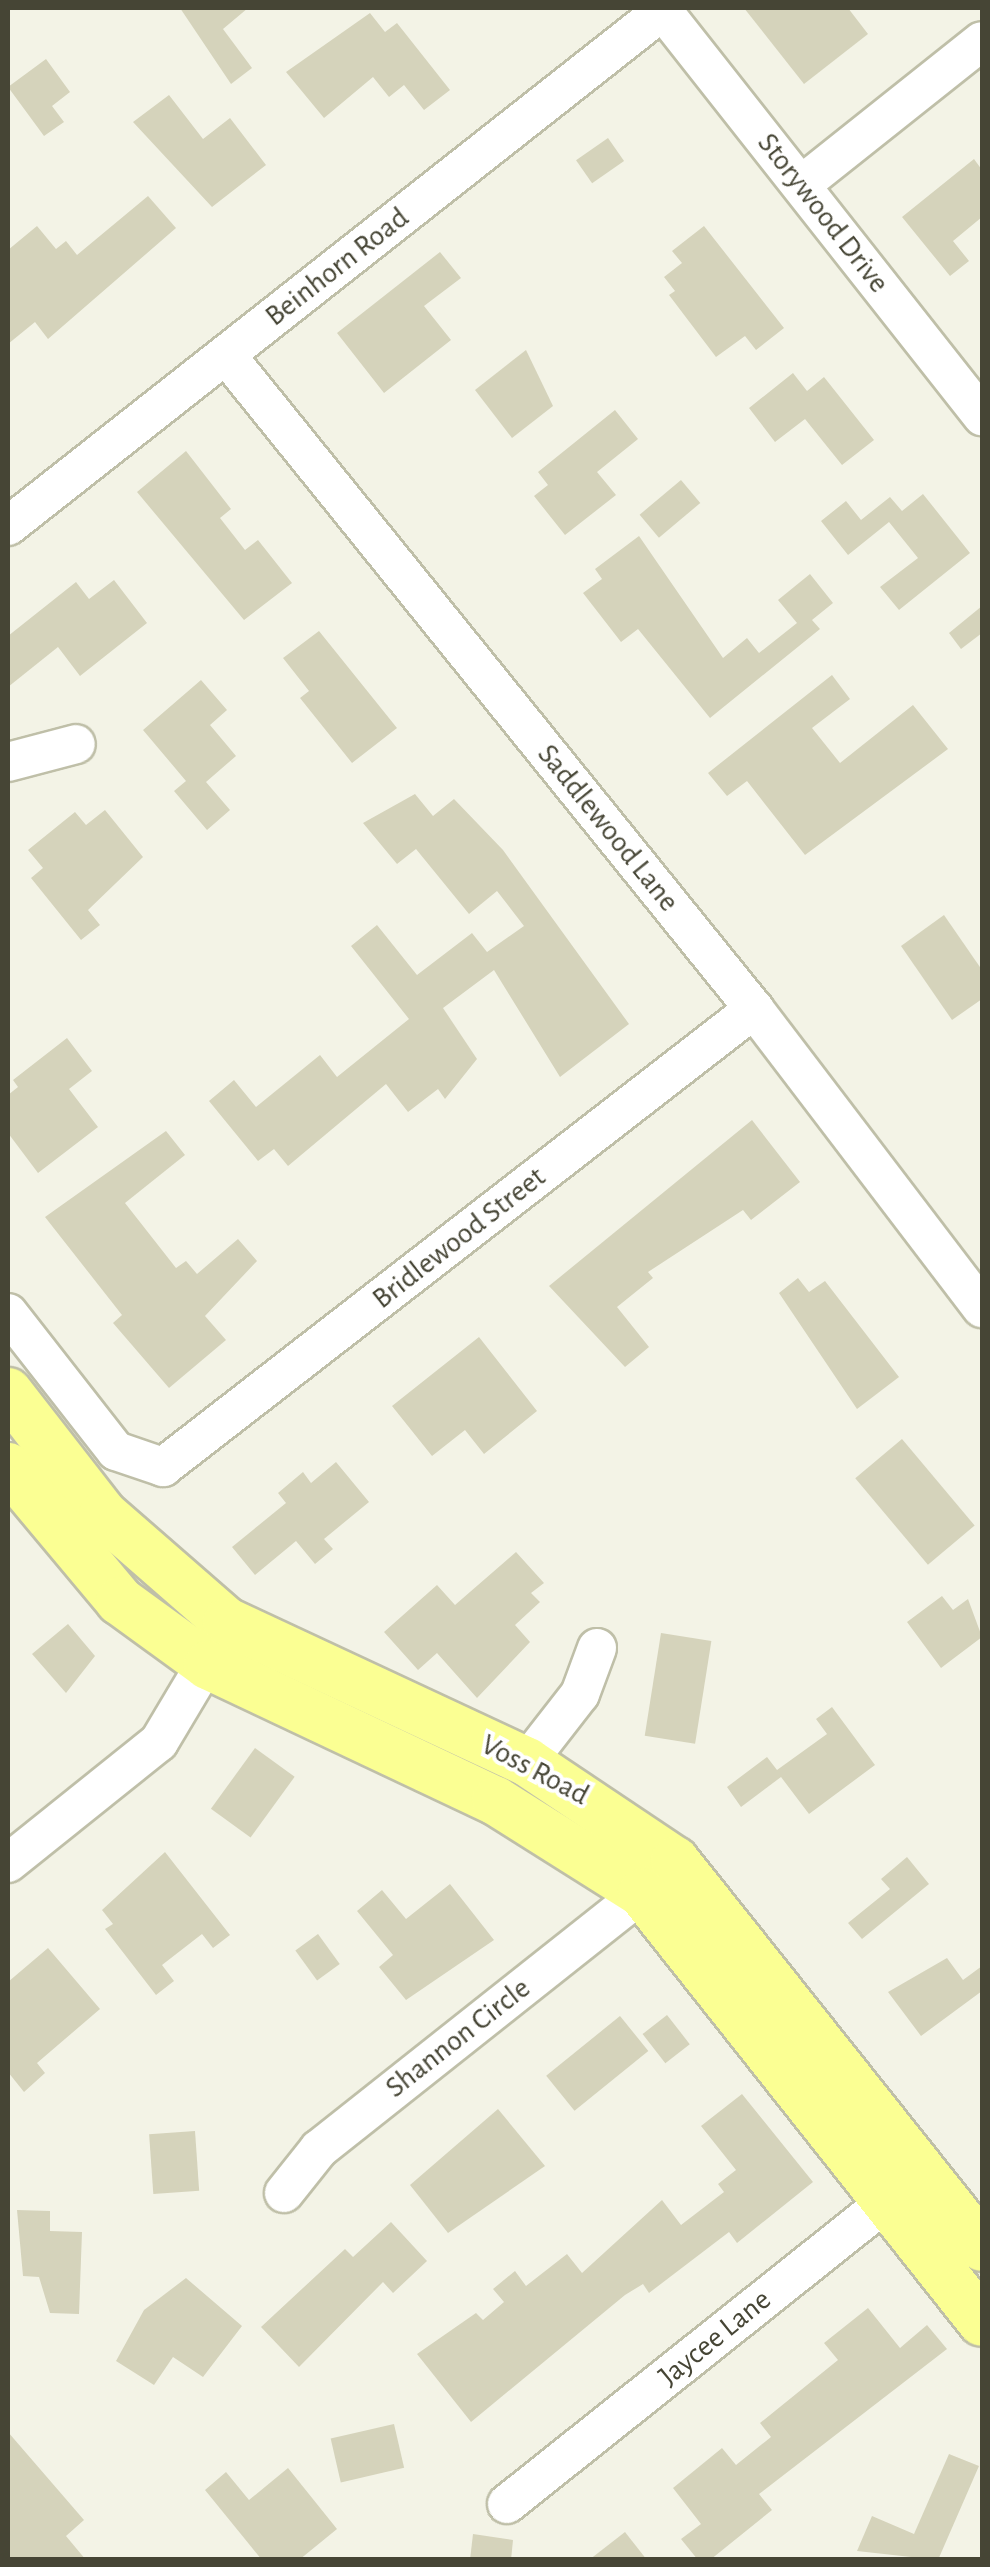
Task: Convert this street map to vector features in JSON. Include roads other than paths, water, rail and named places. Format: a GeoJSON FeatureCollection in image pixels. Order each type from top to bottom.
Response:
{"type":"FeatureCollection","features":[{"type":"Feature","properties":{"kind":"main road","name":"Voss Road"},"geometry":{"type":"LineString","coordinates":[[8,1392],[103,1514],[227,1622],[527,1762],[675,1861],[705,1931],[905,2187],[982,2322]]}},
{"type":"Feature","properties":{"kind":"main road","name":"Voss Road"},"geometry":{"type":"LineString","coordinates":[[8,1468],[120,1601],[208,1665],[496,1801],[705,1931]]}},
{"type":"Feature","properties":{"kind":"main road","name":"Voss Road"},"geometry":{"type":"LineString","coordinates":[[905,2187],[982,2247]]}},
{"type":"Feature","properties":{"kind":"street","name":"Storywood Drive"},"geometry":{"type":"LineString","coordinates":[[665,9],[982,416]]}},
{"type":"Feature","properties":{"kind":"street","name":"Beinhorn Road"},"geometry":{"type":"LineString","coordinates":[[8,526],[665,9]]}},
{"type":"Feature","properties":{"kind":"street"},"geometry":{"type":"LineString","coordinates":[[801,185],[982,42]]}},
{"type":"Feature","properties":{"kind":"street","name":"Saddlewood Lane"},"geometry":{"type":"LineString","coordinates":[[226,355],[754,1008],[982,1308]]}},
{"type":"Feature","properties":{"kind":"street"},"geometry":{"type":"LineString","coordinates":[[8,762],[76,744]]}},
{"type":"Feature","properties":{"kind":"street","name":"Bridlewood Street"},"geometry":{"type":"LineString","coordinates":[[8,1313],[116,1450],[164,1467],[754,1008]]}},
{"type":"Feature","properties":{"kind":"street"},"geometry":{"type":"LineString","coordinates":[[8,1863],[159,1742],[208,1665],[227,1622]]}},
{"type":"Feature","properties":{"kind":"street"},"geometry":{"type":"LineString","coordinates":[[527,1762],[580,1694],[597,1648]]}},
{"type":"Feature","properties":{"kind":"street","name":"Shannon Circle"},"geometry":{"type":"LineString","coordinates":[[284,2193],[318,2148],[642,1893]]}},
{"type":"Feature","properties":{"kind":"street","name":"Jaycee Lane"},"geometry":{"type":"LineString","coordinates":[[507,2504],[905,2187]]}}]}
